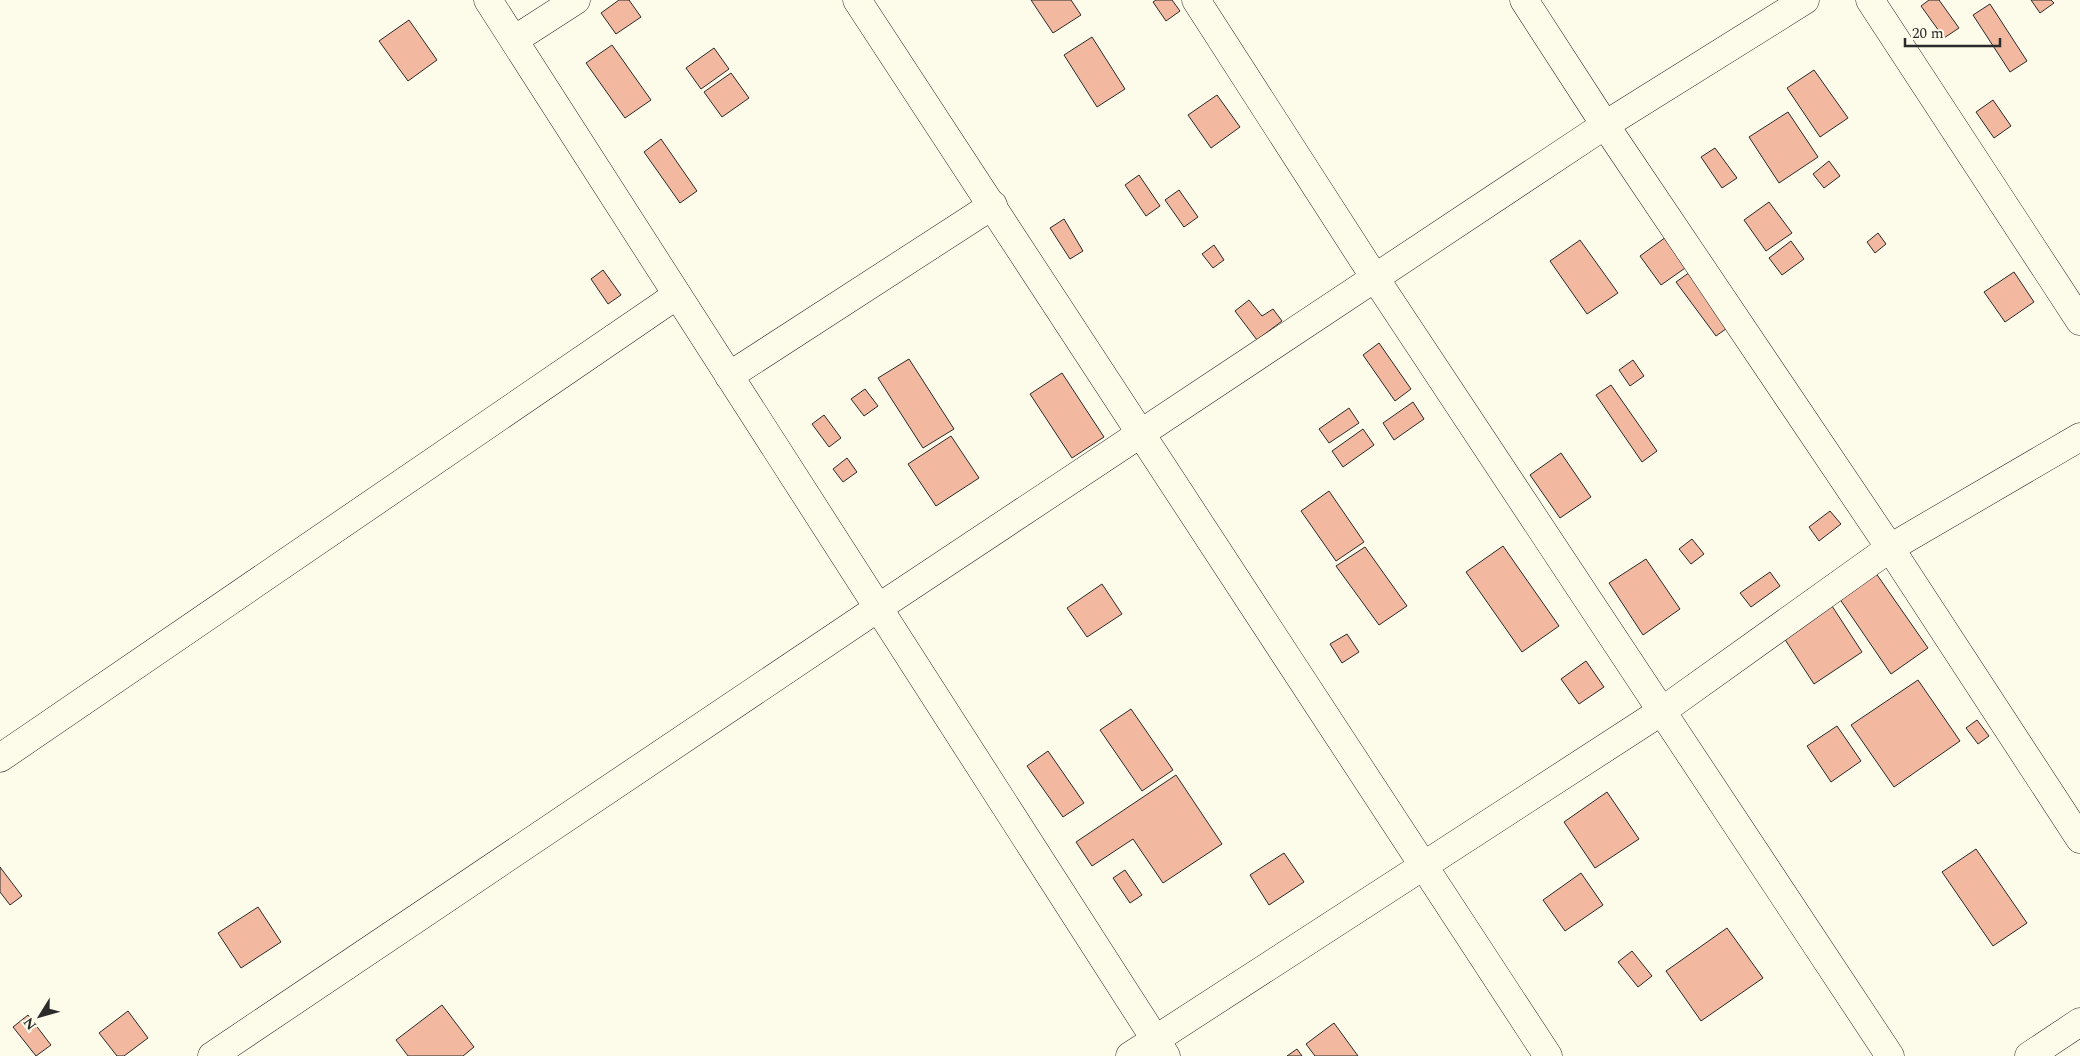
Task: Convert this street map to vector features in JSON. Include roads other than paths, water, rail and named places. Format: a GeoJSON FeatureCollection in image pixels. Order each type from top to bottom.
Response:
{"type":"FeatureCollection","features":[{"type":"Feature","properties":{"kind":"street"},"geometry":{"type":"LineString","coordinates":[[488,0],[1160,1048]]}},
{"type":"Feature","properties":{"kind":"street"},"geometry":{"type":"LineString","coordinates":[[514,40],[576,0]]}},
{"type":"Feature","properties":{"kind":"street"},"geometry":{"type":"LineString","coordinates":[[857,0],[993,205],[1548,1056]]}},
{"type":"Feature","properties":{"kind":"street"},"geometry":{"type":"LineString","coordinates":[[1196,0],[1375,278],[1890,1056]]}},
{"type":"Feature","properties":{"kind":"street"},"geometry":{"type":"LineString","coordinates":[[1524,0],[1605,124],[1890,548],[2080,839]]}},
{"type":"Feature","properties":{"kind":"street"},"geometry":{"type":"LineString","coordinates":[[212,1056],[878,608],[1605,124],[1805,0]]}},
{"type":"Feature","properties":{"kind":"street"},"geometry":{"type":"LineString","coordinates":[[1870,0],[2080,321]]}},
{"type":"Feature","properties":{"kind":"street"},"geometry":{"type":"LineString","coordinates":[[729,376],[993,205]]}},
{"type":"Feature","properties":{"kind":"street"},"geometry":{"type":"LineString","coordinates":[[0,758],[677,296]]}},
{"type":"Feature","properties":{"kind":"street"},"geometry":{"type":"LineString","coordinates":[[1130,1056],[1160,1048],[1424,865],[1662,711],[1890,548],[2080,437]]}},
{"type":"Feature","properties":{"kind":"street"},"geometry":{"type":"LineString","coordinates":[[2029,1056],[2080,1022]]}}]}
